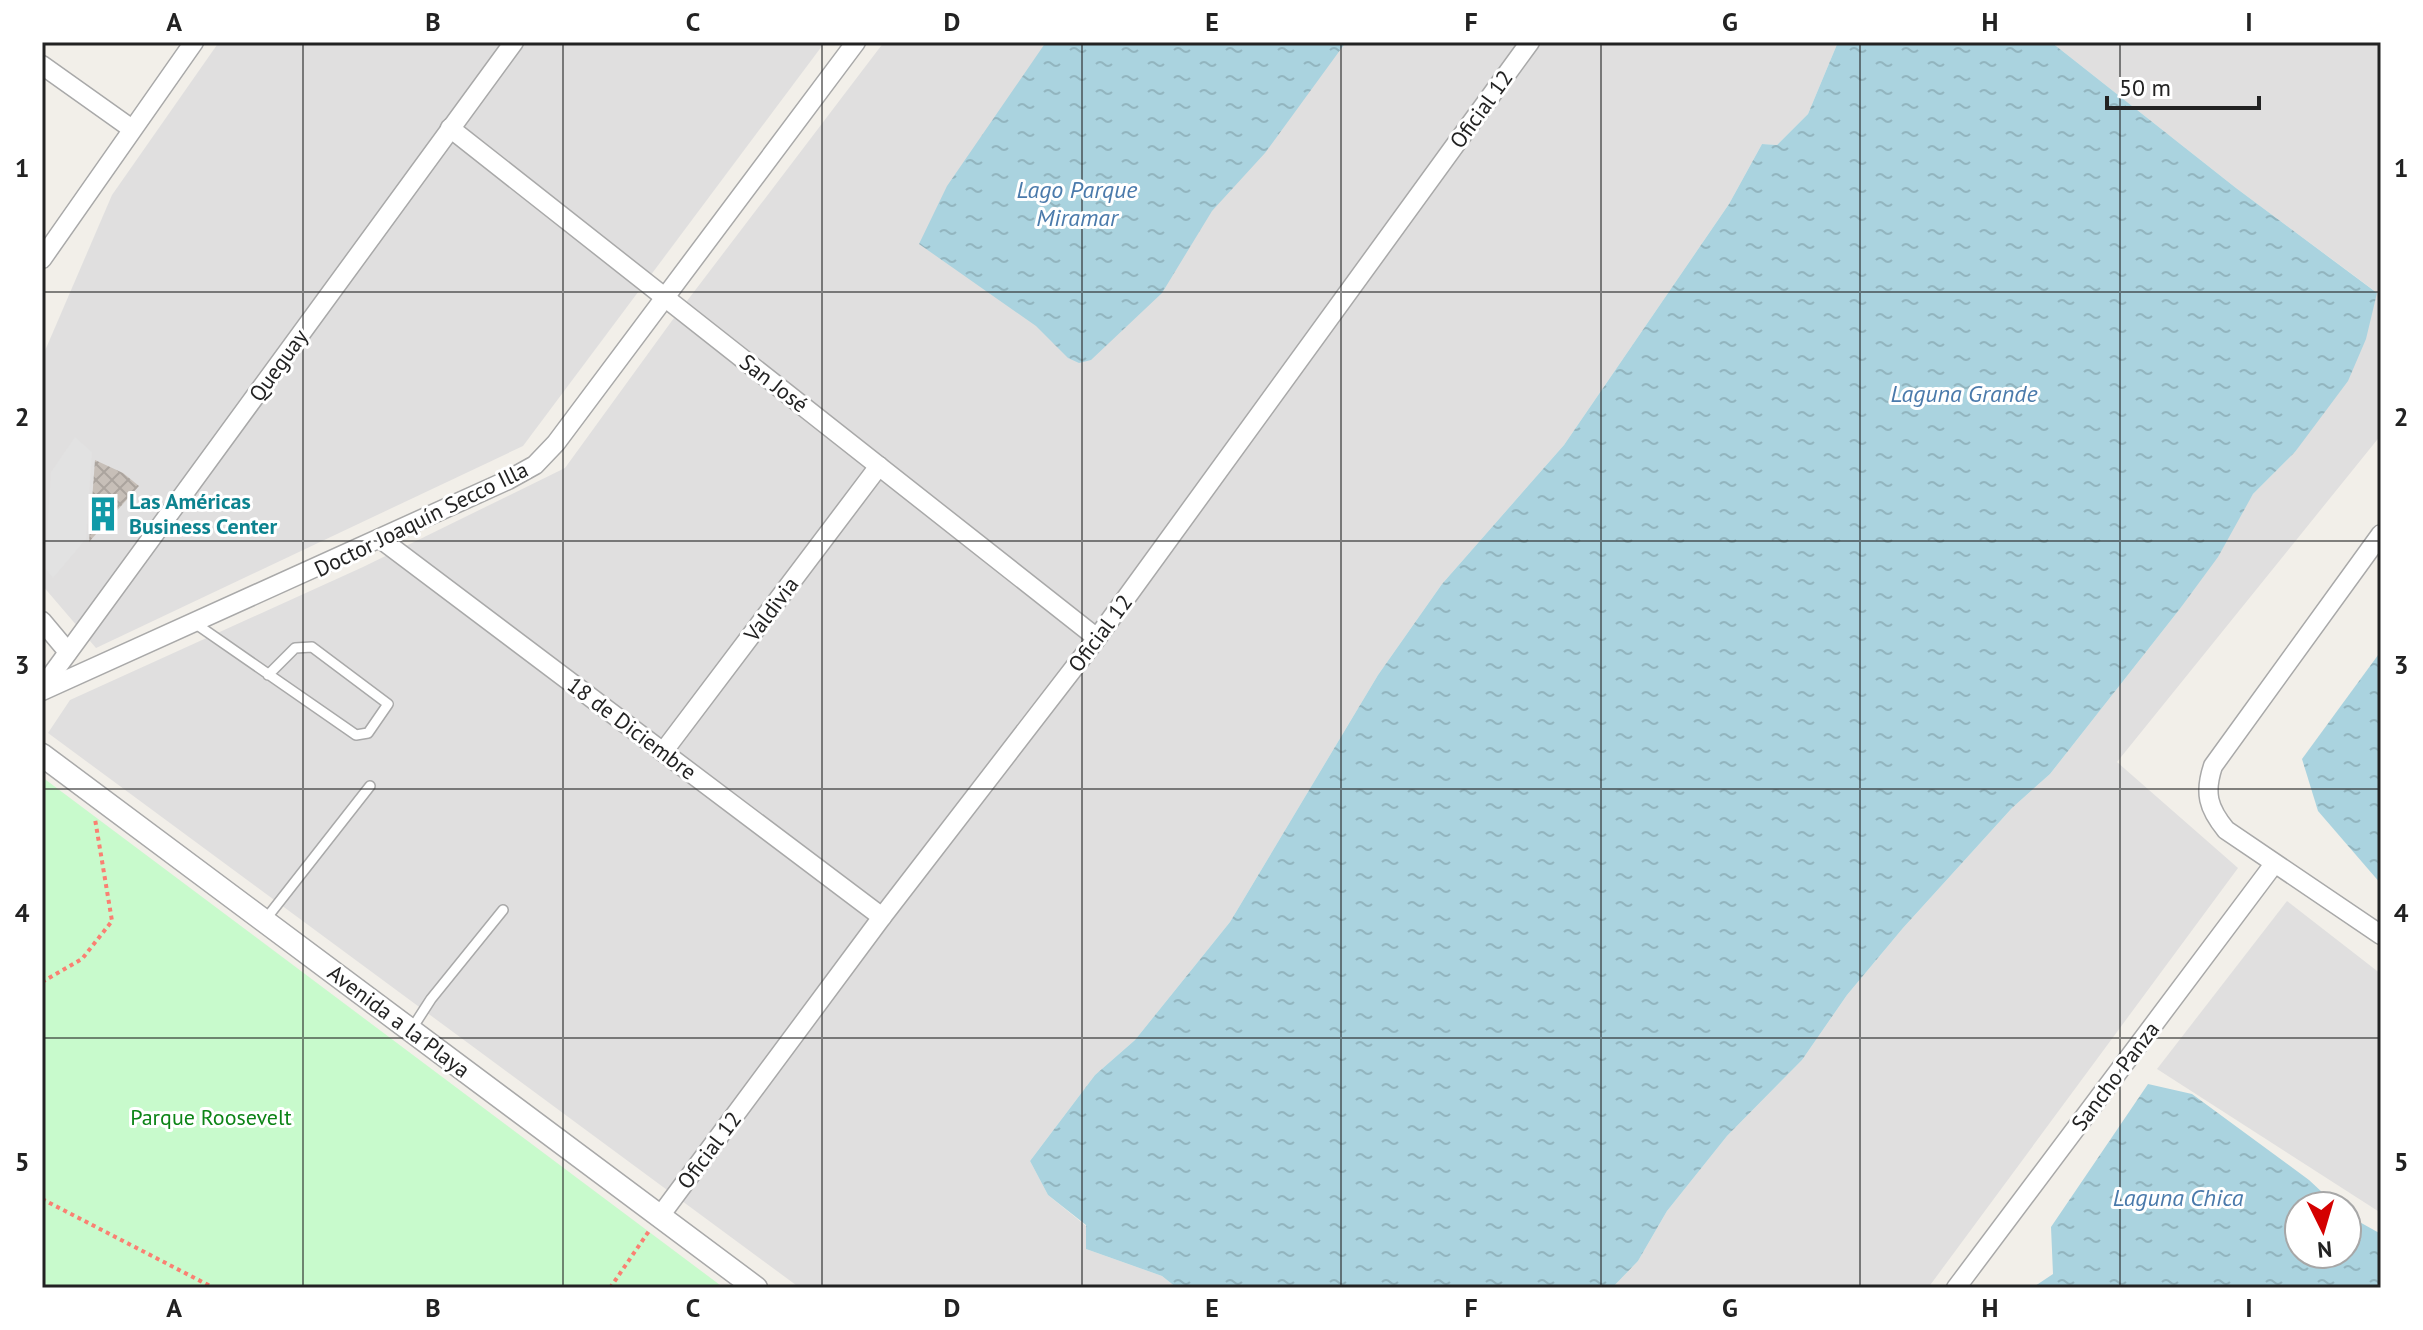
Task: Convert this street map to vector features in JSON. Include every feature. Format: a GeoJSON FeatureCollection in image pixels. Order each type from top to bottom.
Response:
{"type":"FeatureCollection","features":[{"type":"Feature","properties":{"kind":"street"},"geometry":{"type":"LineString","coordinates":[[42,259],[194,42]]}},
{"type":"Feature","properties":{"kind":"street","name":"Queguay"},"geometry":{"type":"LineString","coordinates":[[42,690],[514,42]]}},
{"type":"Feature","properties":{"kind":"street","name":"Doctor Joaquín Secco Illa"},"geometry":{"type":"LineString","coordinates":[[42,690],[382,540],[535,465],[556,443],[856,42]]}},
{"type":"Feature","properties":{"kind":"street","name":"Oficial 12"},"geometry":{"type":"LineString","coordinates":[[660,1216],[882,917],[1097,638],[1530,42]]}},
{"type":"Feature","properties":{"kind":"street"},"geometry":{"type":"LineString","coordinates":[[42,65],[132,129]]}},
{"type":"Feature","properties":{"kind":"street","name":"San José"},"geometry":{"type":"LineString","coordinates":[[450,128],[1097,638]]}},
{"type":"Feature","properties":{"kind":"street","name":"Valdivia"},"geometry":{"type":"LineString","coordinates":[[663,752],[879,466]]}},
{"type":"Feature","properties":{"kind":"street"},"geometry":{"type":"LineString","coordinates":[[2381,534],[2213,766],[2207,782],[2209,806],[2226,830],[2381,935]]}},
{"type":"Feature","properties":{"kind":"street","name":"18 de Diciembre"},"geometry":{"type":"LineString","coordinates":[[382,540],[882,917]]}},
{"type":"Feature","properties":{"kind":"street"},"geometry":{"type":"LineString","coordinates":[[42,621],[68,652]]}},
{"type":"Feature","properties":{"kind":"street","name":"Avenida a la Playa"},"geometry":{"type":"LineString","coordinates":[[42,755],[756,1288]]}},
{"type":"Feature","properties":{"kind":"street","name":"Sancho Panza"},"geometry":{"type":"LineString","coordinates":[[1956,1288],[2274,864]]}},
{"type":"Feature","properties":{"kind":"lane"},"geometry":{"type":"LineString","coordinates":[[196,624],[268,675],[362,737],[388,704],[312,647],[295,648],[268,675]]}},
{"type":"Feature","properties":{"kind":"lane"},"geometry":{"type":"LineString","coordinates":[[265,920],[370,786]]}},
{"type":"Feature","properties":{"kind":"lane"},"geometry":{"type":"LineString","coordinates":[[411,1030],[431,999],[503,910]]}},
{"type":"Feature","properties":{"kind":"path"},"geometry":{"type":"LineString","coordinates":[[42,982],[82,959],[112,921],[87,787]]}},
{"type":"Feature","properties":{"kind":"path"},"geometry":{"type":"LineString","coordinates":[[42,1199],[214,1288]]}},
{"type":"Feature","properties":{"kind":"path"},"geometry":{"type":"LineString","coordinates":[[610,1288],[660,1216]]}},
{"type":"Feature","properties":{"kind":"shaded area"},"geometry":{"type":"Polygon","coordinates":[[[219,42],[825,42],[523,446],[96,648],[42,585],[44,353],[112,195],[219,42]]]}},
{"type":"Feature","properties":{"kind":"shaded area"},"geometry":{"type":"Polygon","coordinates":[[[884,42],[1838,42],[1808,114],[1777,145],[1762,144],[1729,204],[1564,445],[1442,584],[1378,675],[1230,922],[1135,1040],[1095,1075],[1030,1161],[1048,1195],[1086,1226],[1086,1249],[1162,1276],[1177,1288],[800,1288],[48,733],[70,700],[363,567],[565,468],[671,322],[884,42]]]}},
{"type":"Feature","properties":{"kind":"shaded area"},"geometry":{"type":"Polygon","coordinates":[[[2051,42],[2381,42],[2381,435],[2117,762],[2238,868],[1928,1288],[1612,1288],[1638,1261],[1667,1211],[1727,1136],[1802,1060],[1847,995],[1903,928],[2012,808],[2050,774],[2179,610],[2253,494],[2295,452],[2318,417],[2376,292],[2236,188],[2051,42]]]}},
{"type":"Feature","properties":{"kind":"shaded area"},"geometry":{"type":"Polygon","coordinates":[[[75,437],[92,452],[86,539],[53,578],[45,568],[51,472],[75,437]]]}},
{"type":"Feature","properties":{"kind":"shaded area"},"geometry":{"type":"Polygon","coordinates":[[[2287,901],[2381,974],[2381,1213],[2363,1201],[2363,1190],[2345,1190],[2157,1069],[2287,901]]]}},
{"type":"Feature","properties":{"kind":"green space","name":"Parque Roosevelt"},"geometry":{"type":"Polygon","coordinates":[[[42,777],[724,1288],[42,1288],[42,777]]]}},
{"type":"Feature","properties":{"kind":"water","name":"Lago Parque Miramar"},"geometry":{"type":"Polygon","coordinates":[[[1046,42],[1346,42],[1265,153],[1212,211],[1162,293],[1091,360],[1079,363],[1068,358],[1036,326],[919,244],[947,186],[1046,42]]]}},
{"type":"Feature","properties":{"kind":"water","name":"Laguna Grande"},"geometry":{"type":"Polygon","coordinates":[[[1838,42],[2051,42],[2236,188],[2377,293],[2366,339],[2348,381],[2295,452],[2253,494],[2218,557],[2050,774],[2012,808],[1903,928],[1847,995],[1802,1060],[1727,1136],[1667,1211],[1638,1261],[1612,1288],[1177,1288],[1162,1276],[1086,1249],[1086,1225],[1048,1195],[1030,1161],[1095,1075],[1135,1040],[1230,922],[1378,675],[1442,584],[1564,445],[1729,204],[1762,144],[1777,145],[1808,114],[1838,42]]]}},
{"type":"Feature","properties":{"kind":"water"},"geometry":{"type":"Polygon","coordinates":[[[2381,651],[2381,884],[2318,811],[2302,759],[2381,651]]]}},
{"type":"Feature","properties":{"kind":"water","name":"Laguna Chica"},"geometry":{"type":"Polygon","coordinates":[[[2148,1084],[2192,1094],[2320,1190],[2283,1190],[2283,1270],[2363,1270],[2363,1224],[2381,1234],[2381,1288],[2032,1288],[2053,1274],[2051,1227],[2148,1084]]]}},
{"type":"Feature","properties":{"kind":"building","name":"Las Américas Business Center"},"geometry":{"type":"Polygon","coordinates":[[[95,460],[123,473],[139,486],[89,542],[95,460]]]}},
{"type":"Feature","properties":{"kind":"place","name":"Las Américas Business Center"},"geometry":{"type":"Point","coordinates":[103,514]}}]}
